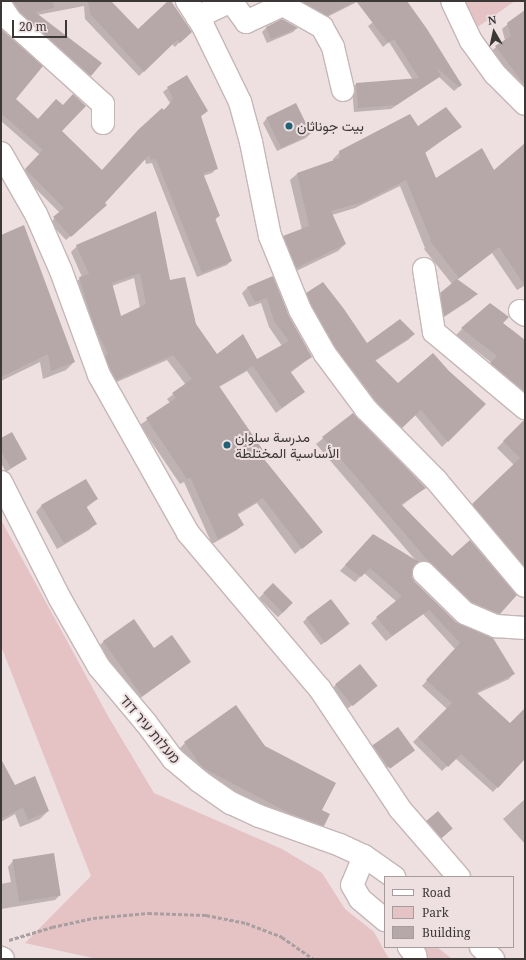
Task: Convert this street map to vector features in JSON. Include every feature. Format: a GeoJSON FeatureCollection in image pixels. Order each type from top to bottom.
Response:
{"type":"FeatureCollection","features":[{"type":"Feature","properties":{"kind":"street"},"geometry":{"type":"LineString","coordinates":[[343,90],[333,47],[322,26],[283,5],[246,22],[231,1],[192,9],[240,102],[251,142],[270,236],[282,269],[304,316],[325,354],[366,409],[436,480],[525,586]]}},
{"type":"Feature","properties":{"kind":"street"},"geometry":{"type":"LineString","coordinates":[[452,1],[471,41],[495,74],[525,104]]}},
{"type":"Feature","properties":{"kind":"street"},"geometry":{"type":"LineString","coordinates":[[1,6],[10,20],[103,104],[103,123]]}},
{"type":"Feature","properties":{"kind":"street"},"geometry":{"type":"LineString","coordinates":[[1,153],[36,214],[61,271],[99,376],[188,533],[320,689],[400,809],[458,876]]}},
{"type":"Feature","properties":{"kind":"street"},"geometry":{"type":"LineString","coordinates":[[424,269],[434,332],[525,408]]}},
{"type":"Feature","properties":{"kind":"street","name":"מעלות עיר דוד"},"geometry":{"type":"LineString","coordinates":[[1,482],[60,597],[99,667],[146,723],[173,759],[199,781],[231,803],[272,821],[340,845],[364,856],[393,876]]}},
{"type":"Feature","properties":{"kind":"street"},"geometry":{"type":"LineString","coordinates":[[424,573],[465,612],[496,626],[525,628]]}},
{"type":"Feature","properties":{"kind":"street"},"geometry":{"type":"LineString","coordinates":[[364,856],[352,885],[360,899],[384,919]]}},
{"type":"Feature","properties":{"kind":"street"},"geometry":{"type":"LineString","coordinates":[[410,948],[415,954],[416,959]]}},
{"type":"Feature","properties":{"kind":"street"},"geometry":{"type":"LineString","coordinates":[[482,948],[493,959]]}},
{"type":"Feature","properties":{"kind":"path"},"geometry":{"type":"LineString","coordinates":[[4,952],[52,927],[92,918],[148,913],[206,915],[246,923],[282,937],[314,959]]}},
{"type":"Feature","properties":{"kind":"green space"},"geometry":{"type":"Polygon","coordinates":[[[463,1],[515,1],[476,28],[463,1]]]}},
{"type":"Feature","properties":{"kind":"green space"},"geometry":{"type":"Polygon","coordinates":[[[1,520],[108,716],[154,793],[282,849],[322,873],[345,909],[374,932],[389,959],[97,959],[25,943],[91,876],[1,646],[1,520]]]}},
{"type":"Feature","properties":{"kind":"green space"},"geometry":{"type":"Polygon","coordinates":[[[420,948],[438,948],[452,959],[426,959],[420,948]]]}},
{"type":"Feature","properties":{"kind":"building"},"geometry":{"type":"Polygon","coordinates":[[[13,1],[53,1],[54,8],[35,12],[102,63],[91,76],[20,12],[13,1]]]}},
{"type":"Feature","properties":{"kind":"building"},"geometry":{"type":"Polygon","coordinates":[[[88,1],[111,1],[138,29],[168,1],[171,1],[192,32],[180,43],[177,40],[144,72],[90,14],[88,1]]]}},
{"type":"Feature","properties":{"kind":"building"},"geometry":{"type":"Polygon","coordinates":[[[301,1],[356,1],[328,15],[329,17],[301,1]]]}},
{"type":"Feature","properties":{"kind":"building"},"geometry":{"type":"Polygon","coordinates":[[[356,1],[407,1],[427,29],[462,85],[459,87],[436,67],[441,76],[396,105],[358,108],[356,83],[419,78],[394,39],[388,43],[356,1]]]}},
{"type":"Feature","properties":{"kind":"building"},"geometry":{"type":"Polygon","coordinates":[[[525,10],[525,85],[495,46],[511,36],[507,23],[525,10]]]}},
{"type":"Feature","properties":{"kind":"building"},"geometry":{"type":"Polygon","coordinates":[[[282,19],[298,28],[271,39],[266,27],[282,19]]]}},
{"type":"Feature","properties":{"kind":"building"},"geometry":{"type":"Polygon","coordinates":[[[1,29],[43,66],[16,99],[38,119],[56,99],[63,105],[73,94],[86,106],[62,131],[102,170],[138,130],[162,108],[164,110],[172,101],[171,100],[173,98],[167,87],[187,75],[208,111],[201,116],[218,169],[203,173],[220,216],[215,218],[232,261],[202,273],[156,159],[151,160],[149,155],[105,203],[107,205],[71,237],[53,217],[64,208],[25,169],[43,150],[3,115],[1,116],[1,29]]]}},
{"type":"Feature","properties":{"kind":"building","name":"بيت جوناثان"},"geometry":{"type":"Polygon","coordinates":[[[296,103],[311,134],[281,148],[266,117],[296,103]]]}},
{"type":"Feature","properties":{"kind":"building"},"geometry":{"type":"Polygon","coordinates":[[[446,107],[462,127],[425,152],[436,178],[482,148],[494,170],[525,143],[525,286],[499,247],[459,278],[430,241],[431,240],[406,180],[363,202],[331,211],[346,244],[296,268],[283,236],[309,226],[297,173],[340,158],[339,151],[410,114],[418,126],[446,107]]]}},
{"type":"Feature","properties":{"kind":"building"},"geometry":{"type":"Polygon","coordinates":[[[156,211],[170,280],[185,277],[196,324],[217,354],[243,334],[257,359],[289,341],[274,321],[267,298],[255,302],[247,287],[273,276],[289,316],[312,357],[290,371],[305,392],[282,408],[253,366],[219,386],[267,456],[264,459],[323,532],[302,549],[263,498],[237,513],[244,525],[218,539],[190,477],[187,479],[146,418],[176,398],[172,393],[192,379],[173,355],[116,380],[110,370],[105,356],[108,354],[94,326],[79,277],[89,274],[76,245],[156,211]],[[140,273],[112,283],[121,316],[146,304],[140,273]]]}},
{"type":"Feature","properties":{"kind":"building"},"geometry":{"type":"Polygon","coordinates":[[[24,225],[75,362],[51,371],[48,354],[1,377],[1,235],[24,225]]]}},
{"type":"Feature","properties":{"kind":"building"},"geometry":{"type":"Polygon","coordinates":[[[457,279],[478,294],[444,316],[440,293],[457,279]]]}},
{"type":"Feature","properties":{"kind":"building"},"geometry":{"type":"Polygon","coordinates":[[[323,282],[344,309],[367,343],[400,319],[415,334],[375,360],[398,383],[433,353],[449,371],[486,404],[448,442],[421,410],[402,428],[376,401],[335,347],[311,305],[306,293],[323,282]]]}},
{"type":"Feature","properties":{"kind":"building"},"geometry":{"type":"Polygon","coordinates":[[[490,303],[509,317],[503,323],[525,340],[525,392],[490,363],[497,356],[461,328],[490,303]]]}},
{"type":"Feature","properties":{"kind":"building"},"geometry":{"type":"Polygon","coordinates":[[[353,413],[426,488],[401,504],[452,556],[470,540],[517,595],[500,614],[472,602],[429,562],[322,437],[353,413]]]}},
{"type":"Feature","properties":{"kind":"building"},"geometry":{"type":"Polygon","coordinates":[[[524,420],[525,567],[472,504],[520,458],[503,441],[524,420]]]}},
{"type":"Feature","properties":{"kind":"building"},"geometry":{"type":"Polygon","coordinates":[[[12,432],[27,459],[11,468],[1,451],[1,438],[12,432]]]}},
{"type":"Feature","properties":{"kind":"building"},"geometry":{"type":"Polygon","coordinates":[[[86,479],[98,499],[86,506],[97,524],[64,543],[41,505],[86,479]]]}},
{"type":"Feature","properties":{"kind":"building"},"geometry":{"type":"Polygon","coordinates":[[[373,534],[419,562],[412,570],[412,577],[415,582],[456,622],[493,638],[515,674],[476,692],[510,723],[525,708],[525,759],[498,788],[461,754],[448,767],[418,737],[452,703],[426,680],[460,643],[429,610],[392,636],[376,617],[402,596],[370,568],[361,577],[345,565],[373,534]]]}},
{"type":"Feature","properties":{"kind":"building"},"geometry":{"type":"Polygon","coordinates":[[[273,583],[293,603],[283,613],[263,593],[273,583]]]}},
{"type":"Feature","properties":{"kind":"building"},"geometry":{"type":"Polygon","coordinates":[[[331,599],[350,624],[325,642],[306,618],[331,599]]]}},
{"type":"Feature","properties":{"kind":"building"},"geometry":{"type":"Polygon","coordinates":[[[134,619],[154,648],[172,635],[191,662],[142,696],[103,641],[134,619]]]}},
{"type":"Feature","properties":{"kind":"building"},"geometry":{"type":"Polygon","coordinates":[[[360,664],[378,686],[353,706],[335,684],[360,664]]]}},
{"type":"Feature","properties":{"kind":"building"},"geometry":{"type":"Polygon","coordinates":[[[236,705],[265,746],[336,783],[322,810],[330,814],[324,826],[289,813],[203,768],[184,742],[236,705]]]}},
{"type":"Feature","properties":{"kind":"building"},"geometry":{"type":"Polygon","coordinates":[[[398,727],[415,750],[390,769],[373,745],[398,727]]]}},
{"type":"Feature","properties":{"kind":"building"},"geometry":{"type":"Polygon","coordinates":[[[1,759],[15,785],[35,776],[49,811],[28,820],[23,807],[1,819],[1,759]]]}},
{"type":"Feature","properties":{"kind":"building"},"geometry":{"type":"Polygon","coordinates":[[[438,811],[453,829],[441,838],[427,821],[438,811]]]}},
{"type":"Feature","properties":{"kind":"building"},"geometry":{"type":"Polygon","coordinates":[[[54,853],[61,895],[19,902],[13,860],[54,853]]]}},
{"type":"Feature","properties":{"kind":"place","name":"بيت جوناثان"},"geometry":{"type":"Point","coordinates":[289,126]}},
{"type":"Feature","properties":{"kind":"place","name":"مدرسة سلوان الأساسية المختلطة"},"geometry":{"type":"Point","coordinates":[227,445]}}]}
